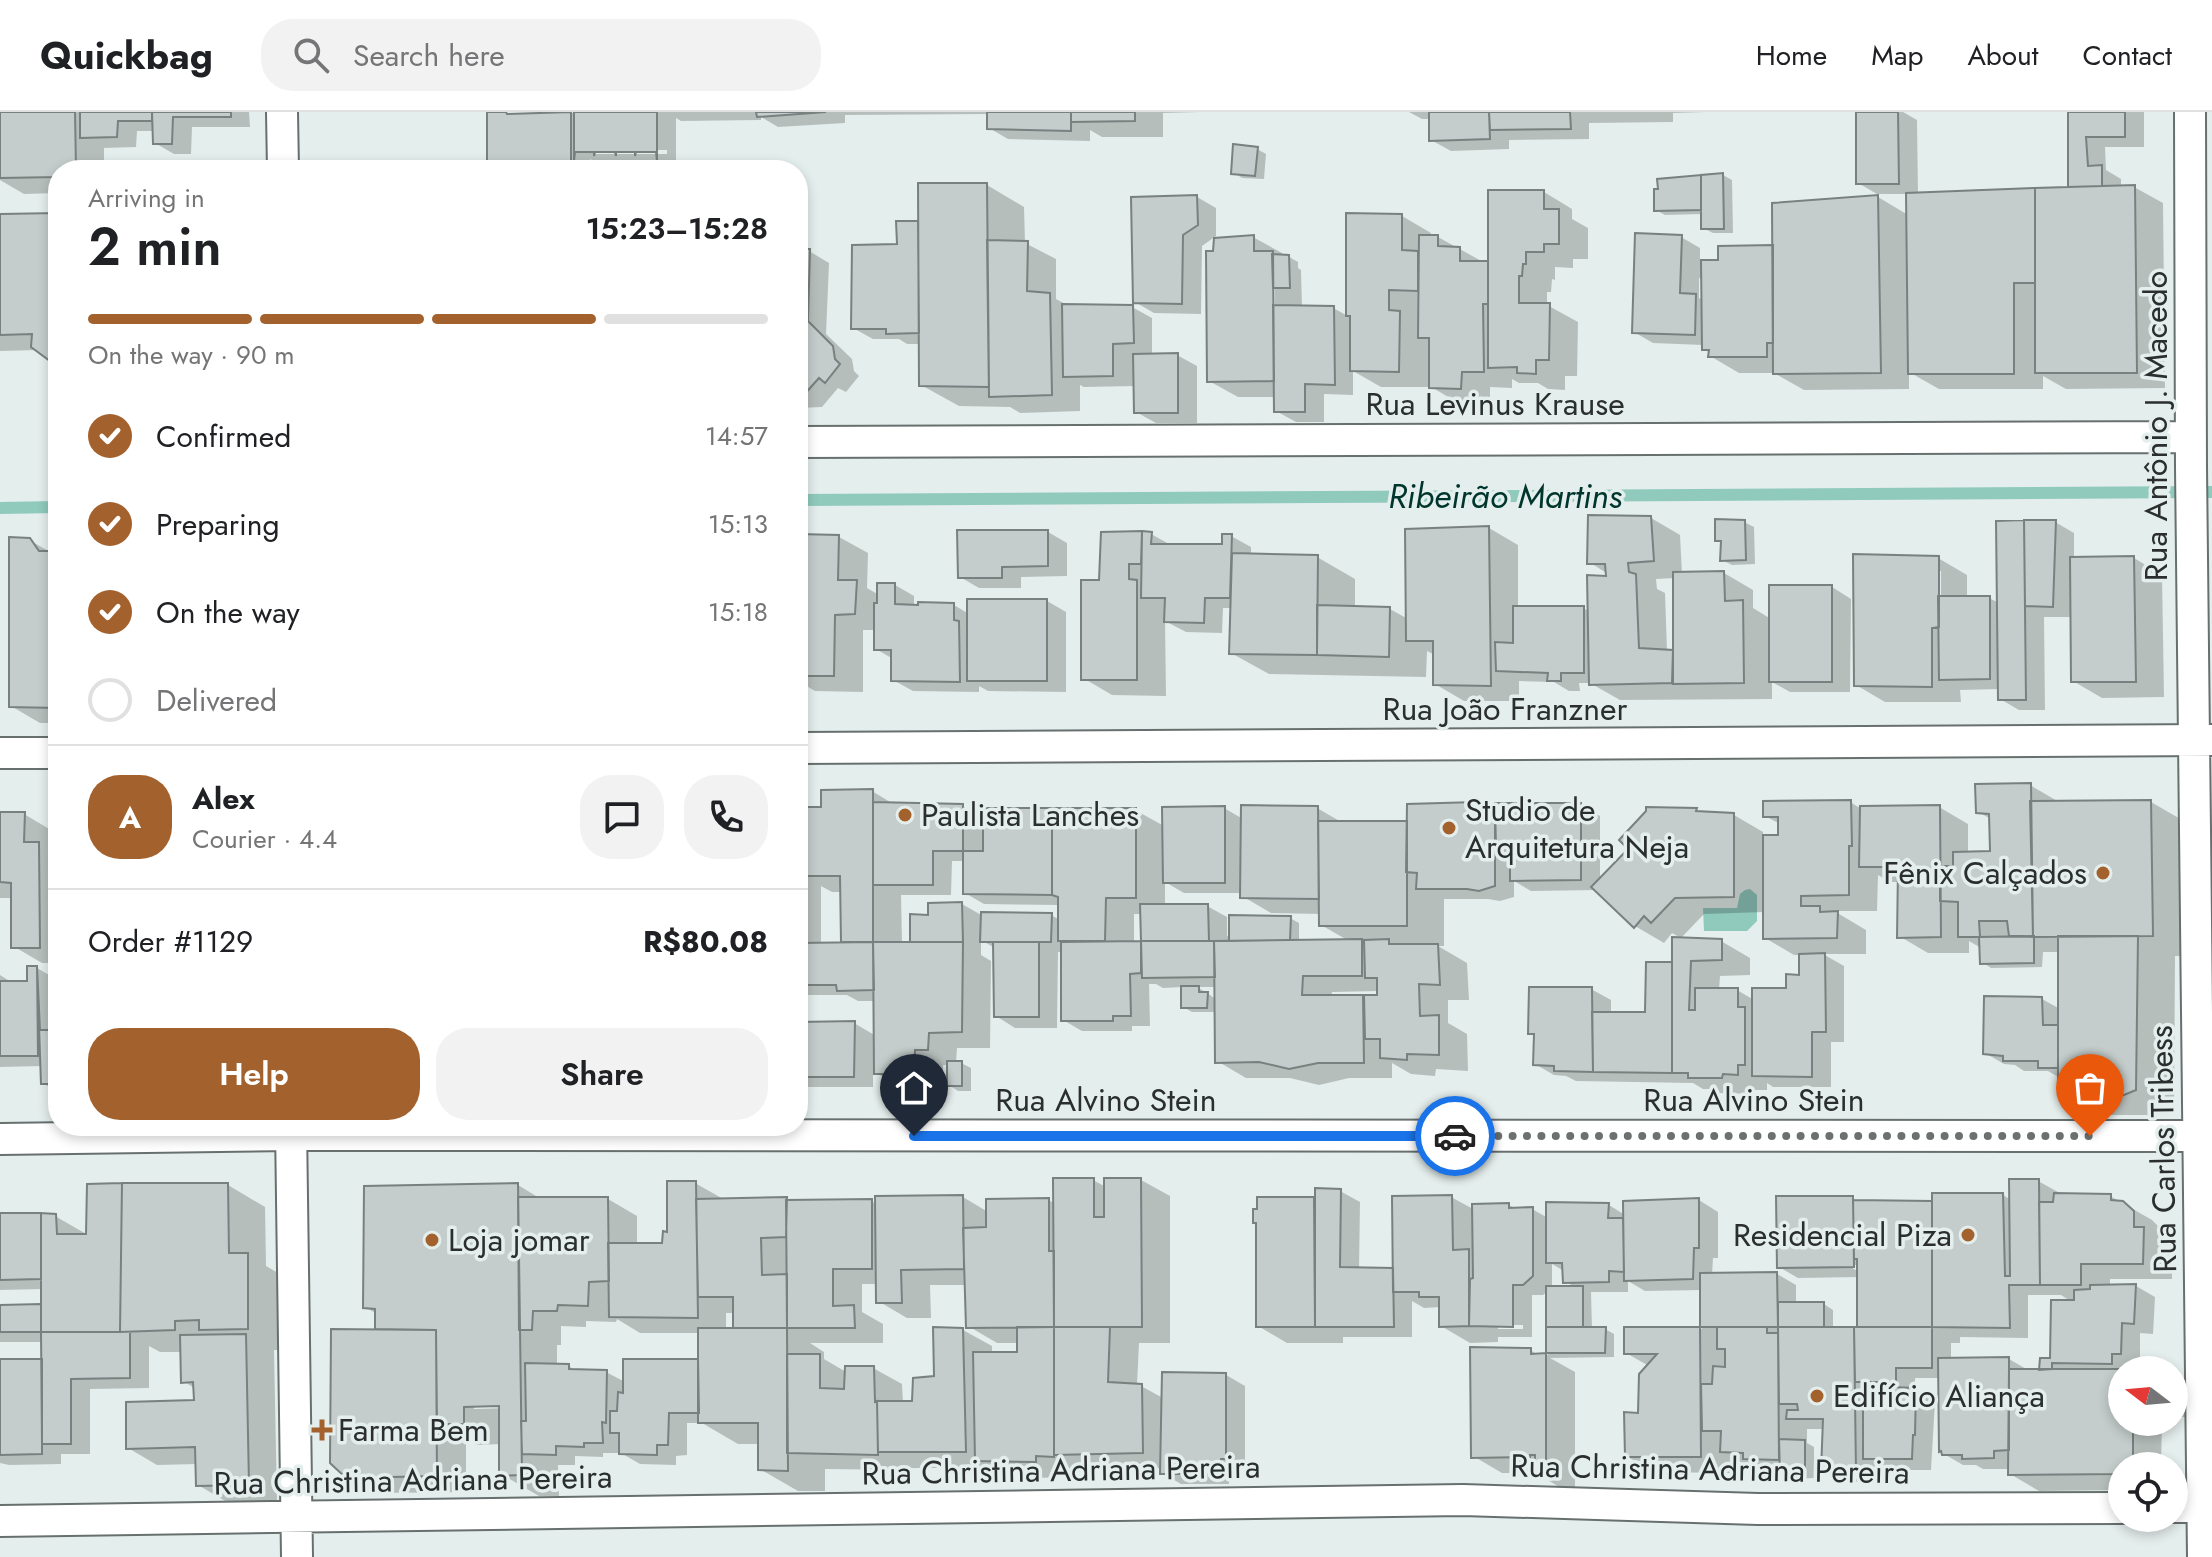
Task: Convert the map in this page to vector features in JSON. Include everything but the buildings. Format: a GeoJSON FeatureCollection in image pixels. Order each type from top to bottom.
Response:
{"type":"FeatureCollection","features":[{"type":"Feature","properties":{"kind":"street"},"geometry":{"type":"LineString","coordinates":[[282,112],[283,160]]}},
{"type":"Feature","properties":{"kind":"street","name":"Rua Antônio J. Macedo"},"geometry":{"type":"LineString","coordinates":[[2190,112],[2192,512],[2203,740]]}},
{"type":"Feature","properties":{"kind":"street","name":"Rua Levinus Krause"},"geometry":{"type":"LineString","coordinates":[[808,442],[2191,452]]}},
{"type":"Feature","properties":{"kind":"street","name":"Rua João Franzner"},"geometry":{"type":"LineString","coordinates":[[808,748],[2203,740]]}},
{"type":"Feature","properties":{"kind":"street","name":"Rua Carlos Tribess"},"geometry":{"type":"LineString","coordinates":[[2203,740],[2205,1136],[2189,1507],[2203,1557]]}},
{"type":"Feature","properties":{"kind":"street"},"geometry":{"type":"LineString","coordinates":[[0,753],[48,753]]}},
{"type":"Feature","properties":{"kind":"street","name":"Rua Alvino Stein"},"geometry":{"type":"LineString","coordinates":[[808,1132],[2205,1136]]}},
{"type":"Feature","properties":{"kind":"street","name":"Rua Alvino Stein"},"geometry":{"type":"LineString","coordinates":[[0,1139],[109,1136]]}},
{"type":"Feature","properties":{"kind":"street"},"geometry":{"type":"LineString","coordinates":[[291,1136],[297,1557]]}},
{"type":"Feature","properties":{"kind":"street","name":"Rua Christina Adriana Pereira"},"geometry":{"type":"LineString","coordinates":[[0,1521],[1463,1500],[1758,1509],[2108,1508]]}},
{"type":"Feature","properties":{"kind":"shaded area"},"geometry":{"type":"Polygon","coordinates":[[[1750,889],[1757,895],[1757,921],[1747,931],[1704,931],[1703,908],[1737,908],[1740,894],[1750,889]]]}},
{"type":"Feature","properties":{"kind":"waterway","name":"Ribeirão Martins"},"geometry":{"type":"LineString","coordinates":[[808,500],[2212,492]]}},
{"type":"Feature","properties":{"kind":"waterway","name":"Ribeirão Martins"},"geometry":{"type":"LineString","coordinates":[[0,508],[48,507]]}},
{"type":"Feature","properties":{"kind":"way so far"},"geometry":{"type":"LineString","coordinates":[[1455,1136],[2090,1136]]}},
{"type":"Feature","properties":{"kind":"place","name":"Paulista Lanches"},"geometry":{"type":"Point","coordinates":[905,815]}},
{"type":"Feature","properties":{"kind":"place","name":"Studio de Arquitetura Neja"},"geometry":{"type":"Point","coordinates":[1449,828]}},
{"type":"Feature","properties":{"kind":"place","name":"Fênix Calçados"},"geometry":{"type":"Point","coordinates":[2103,873]}},
{"type":"Feature","properties":{"kind":"place","name":"Residencial Piza"},"geometry":{"type":"Point","coordinates":[1968,1235]}},
{"type":"Feature","properties":{"kind":"place","name":"Loja jomar"},"geometry":{"type":"Point","coordinates":[432,1240]}},
{"type":"Feature","properties":{"kind":"place","name":"Edifício Aliança"},"geometry":{"type":"Point","coordinates":[1817,1396]}},
{"type":"Feature","properties":{"kind":"place","name":"Farma Bem"},"geometry":{"type":"Point","coordinates":[322,1430]}},
{"type":"Feature","properties":{"kind":"route"},"geometry":{"type":"LineString","coordinates":[[914,1136],[1455,1136]]}}]}
